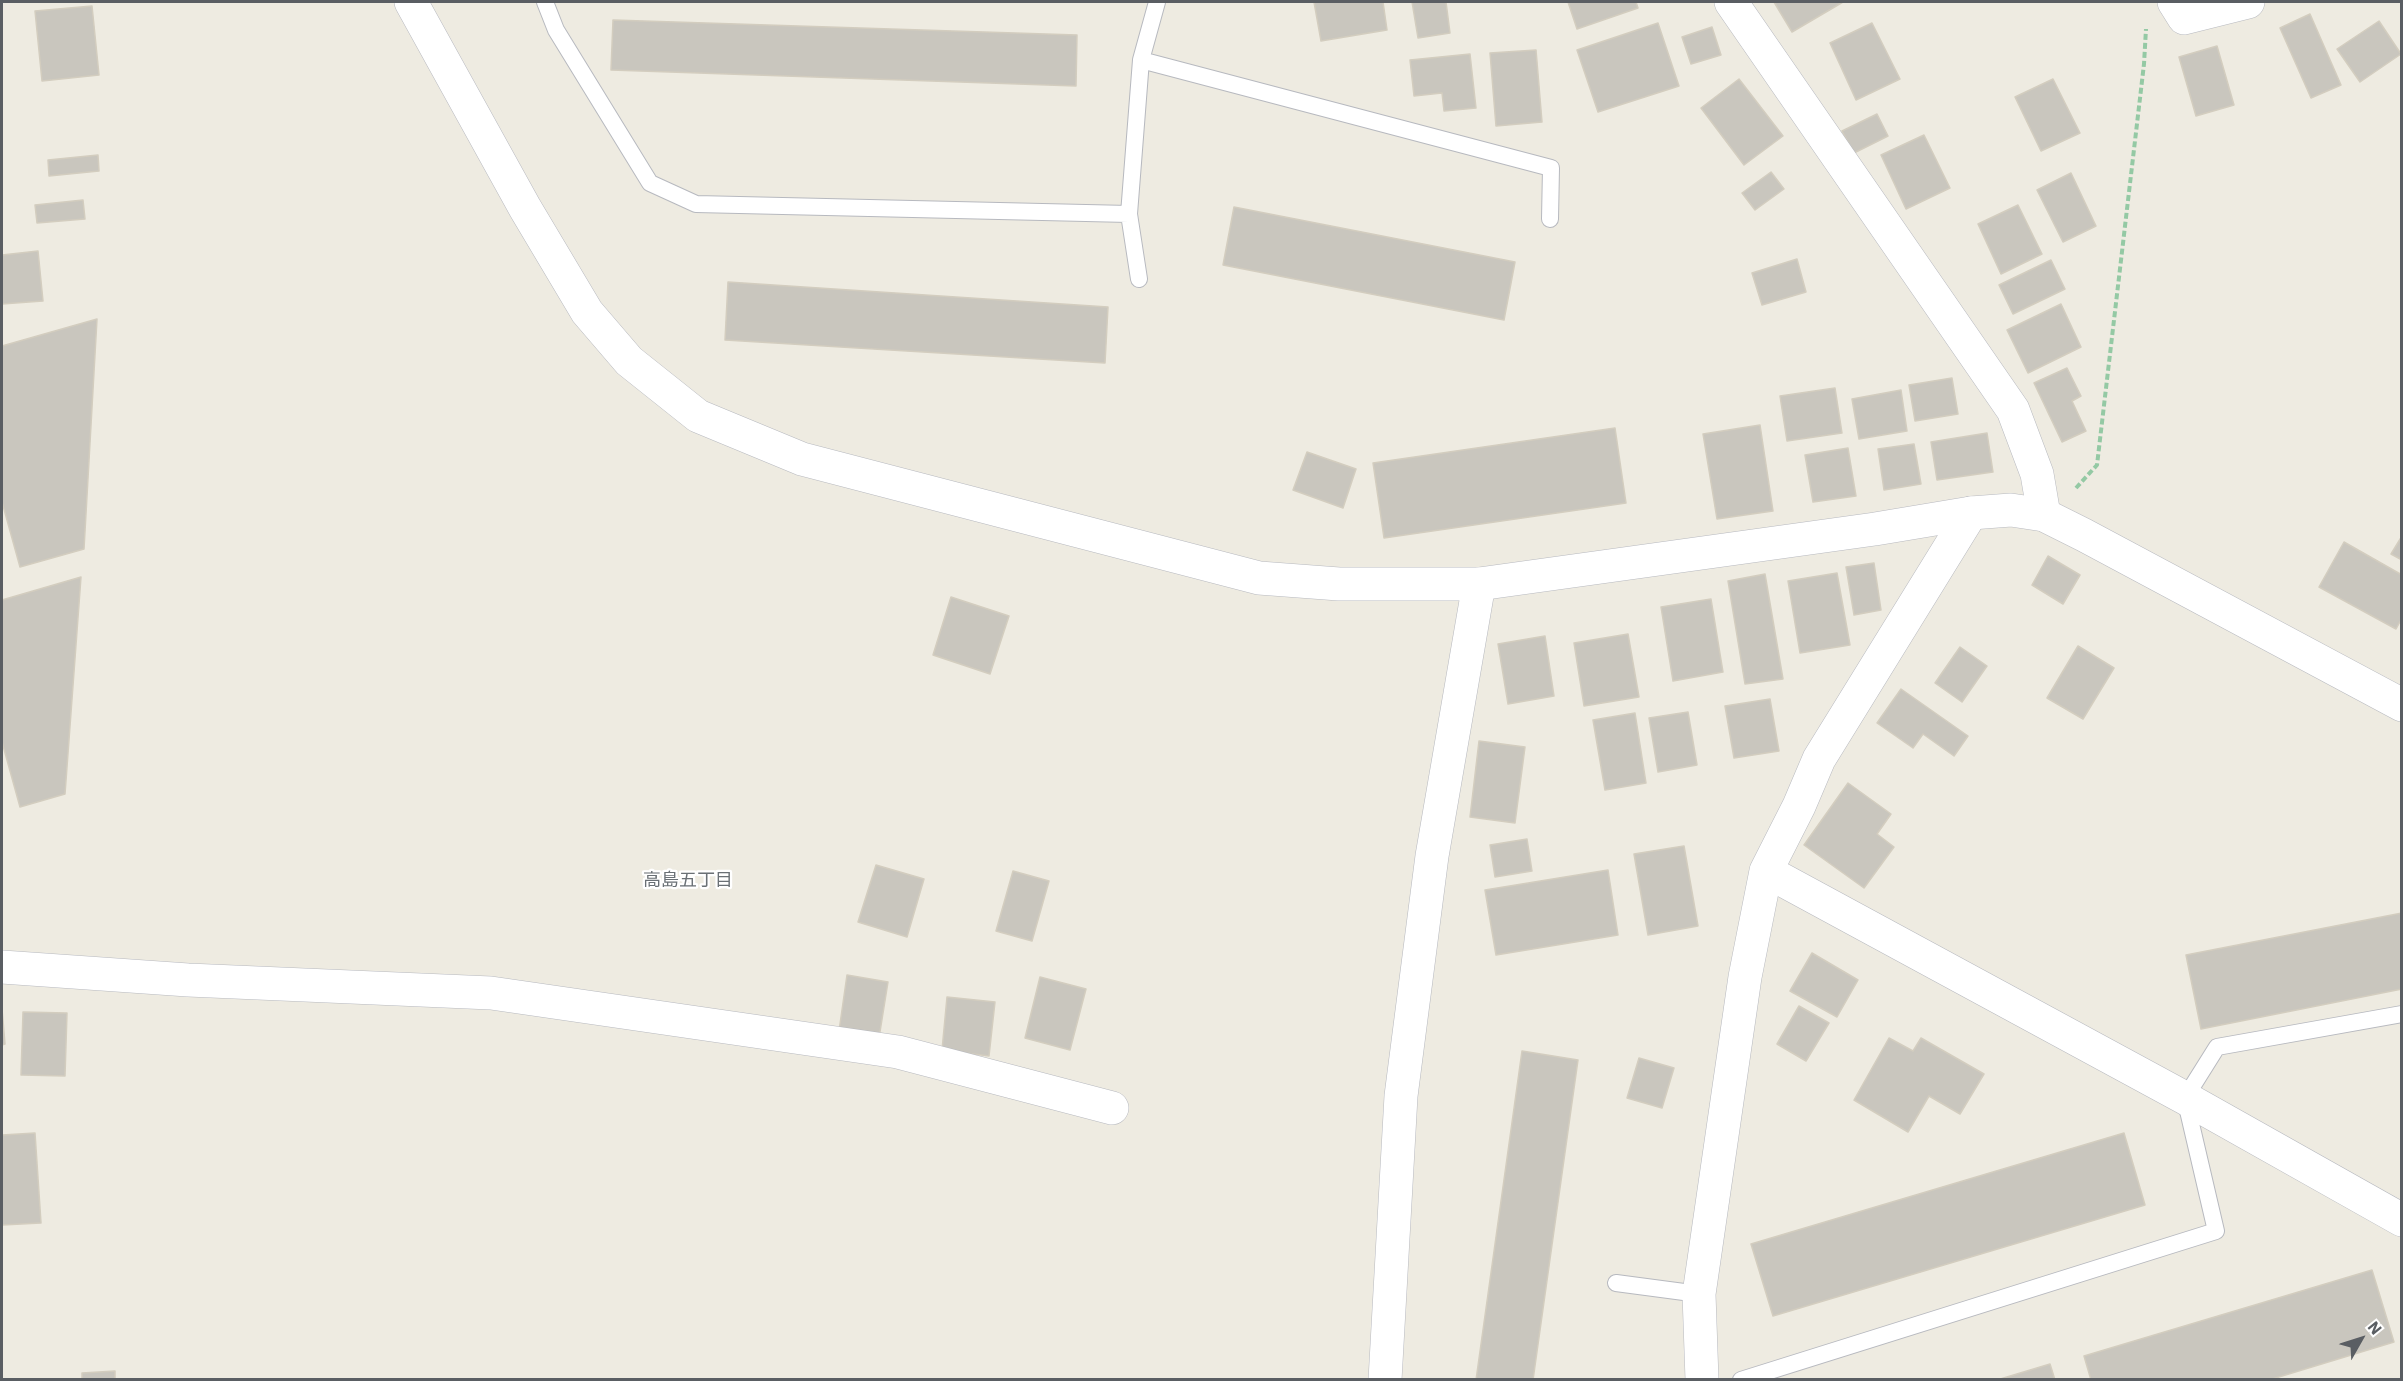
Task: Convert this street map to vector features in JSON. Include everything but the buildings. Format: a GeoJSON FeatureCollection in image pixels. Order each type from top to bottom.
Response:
{"type":"FeatureCollection","features":[{"type":"Feature","properties":{"kind":"street"},"geometry":{"type":"LineString","coordinates":[[411,2],[525,208],[587,312],[629,361],[698,416],[801,459],[1259,578],[1339,584],[1479,584],[1875,529],[1971,513],[2011,510],[2044,515],[2402,705]]}},
{"type":"Feature","properties":{"kind":"street"},"geometry":{"type":"LineString","coordinates":[[1731,2],[2013,410],[2037,474],[2044,515]]}},
{"type":"Feature","properties":{"kind":"street"},"geometry":{"type":"LineString","coordinates":[[2175,2],[2184,18],[2248,2]]}},
{"type":"Feature","properties":{"kind":"street"},"geometry":{"type":"LineString","coordinates":[[1702,1380],[1699,1294],[1743,988],[1766,870],[1799,806],[1819,759],[1971,513]]}},
{"type":"Feature","properties":{"kind":"street"},"geometry":{"type":"LineString","coordinates":[[1385,1380],[1401,1096],[1432,856],[1479,584]]}},
{"type":"Feature","properties":{"kind":"street"},"geometry":{"type":"LineString","coordinates":[[1766,870],[2185,1098],[2402,1220]]}},
{"type":"Feature","properties":{"kind":"street"},"geometry":{"type":"LineString","coordinates":[[2,967],[188,980],[491,993],[898,1052],[1112,1108]]}},
{"type":"Feature","properties":{"kind":"lane"},"geometry":{"type":"LineString","coordinates":[[545,2],[556,30],[650,183],[696,204],[1129,214]]}},
{"type":"Feature","properties":{"kind":"lane"},"geometry":{"type":"LineString","coordinates":[[1139,279],[1129,214],[1141,60],[1156,2]]}},
{"type":"Feature","properties":{"kind":"lane"},"geometry":{"type":"LineString","coordinates":[[1141,60],[1551,168],[1550,219]]}},
{"type":"Feature","properties":{"kind":"lane"},"geometry":{"type":"LineString","coordinates":[[1741,1380],[2216,1231],[2185,1098],[2217,1047],[2402,1014]]}},
{"type":"Feature","properties":{"kind":"lane"},"geometry":{"type":"LineString","coordinates":[[1616,1283],[1699,1294]]}},
{"type":"Feature","properties":{"kind":"path"},"geometry":{"type":"LineString","coordinates":[[2044,515],[2075,489],[2097,465],[2143,76],[2146,21]]}},
{"type":"Feature","properties":{"kind":"district","name":"高島五丁目"},"geometry":{"type":"Point","coordinates":[688,881]}}]}
